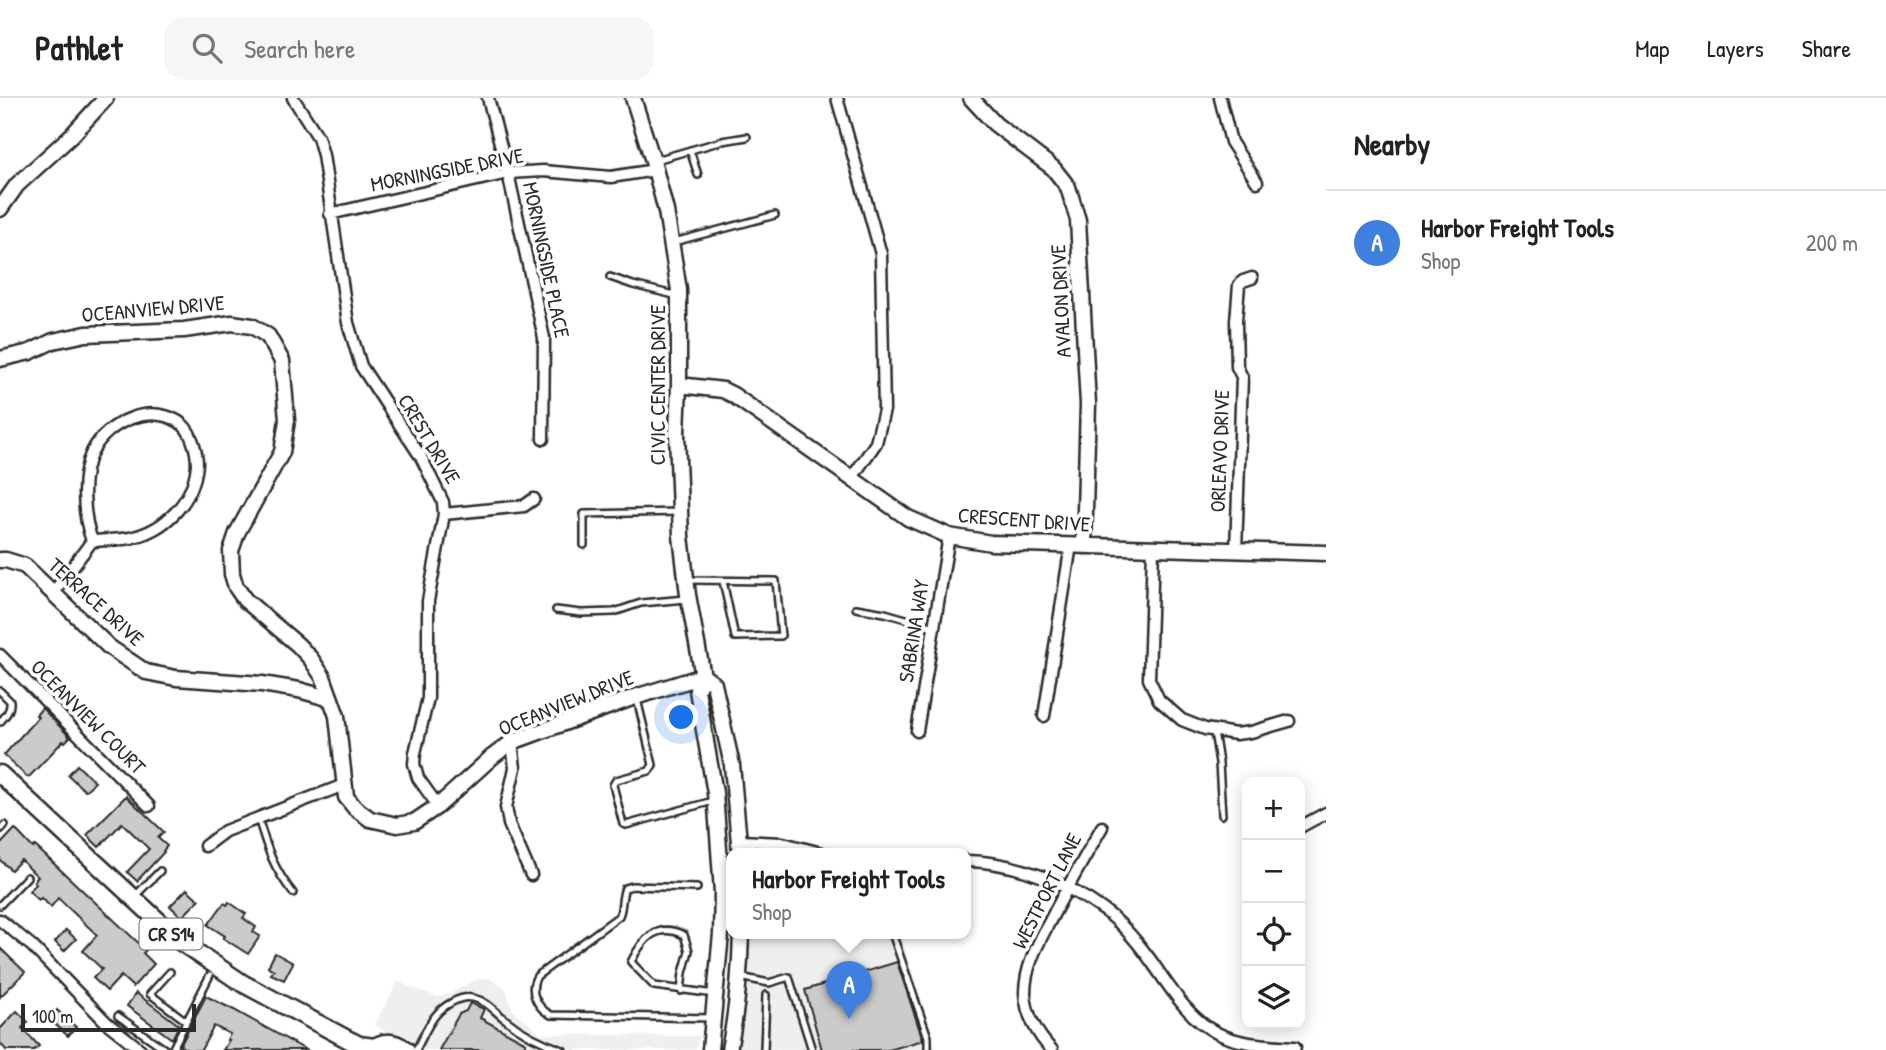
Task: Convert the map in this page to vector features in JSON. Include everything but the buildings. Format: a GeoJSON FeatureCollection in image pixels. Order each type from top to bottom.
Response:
{"type":"FeatureCollection","features":[{"type":"Feature","properties":{"kind":"main road","name":"CR S14"},"geometry":{"type":"LineString","coordinates":[[0,774],[181,942],[225,972],[359,1045],[372,1049],[381,1044],[393,1043],[406,1050]]}},
{"type":"Feature","properties":{"kind":"main road","name":"CR S14"},"geometry":{"type":"LineString","coordinates":[[0,789],[149,929],[185,958],[210,975],[345,1050]]}},
{"type":"Feature","properties":{"kind":"street"},"geometry":{"type":"LineString","coordinates":[[0,209],[17,185],[72,135],[106,98]]}},
{"type":"Feature","properties":{"kind":"street","name":"CREST DRIVE"},"geometry":{"type":"LineString","coordinates":[[293,98],[318,137],[323,155],[348,323],[361,366],[421,457],[443,502],[444,513],[428,601],[428,698],[414,764],[418,778],[438,806]]}},
{"type":"Feature","properties":{"kind":"street","name":"MORNINGSIDE PLACE"},"geometry":{"type":"LineString","coordinates":[[488,98],[508,173],[544,338],[544,439]]}},
{"type":"Feature","properties":{"kind":"street","name":"CIVIC CENTER DRIVE"},"geometry":{"type":"LineString","coordinates":[[633,98],[666,211],[679,296],[677,433],[681,536],[703,676],[696,690],[716,797],[722,892],[721,934],[710,1050]]}},
{"type":"Feature","properties":{"kind":"street"},"geometry":{"type":"LineString","coordinates":[[837,98],[881,254],[884,410],[876,443],[851,479]]}},
{"type":"Feature","properties":{"kind":"street","name":"AVALON DRIVE"},"geometry":{"type":"LineString","coordinates":[[971,98],[995,124],[1053,168],[1068,187],[1078,219],[1088,404],[1078,546]]}},
{"type":"Feature","properties":{"kind":"street"},"geometry":{"type":"LineString","coordinates":[[1220,98],[1231,142],[1257,182]]}},
{"type":"Feature","properties":{"kind":"street","name":"MORNINGSIDE DRIVE"},"geometry":{"type":"LineString","coordinates":[[330,214],[508,173],[543,171],[611,177],[654,166]]}},
{"type":"Feature","properties":{"kind":"street","name":"ORLEAVO DRIVE"},"geometry":{"type":"LineString","coordinates":[[1236,551],[1242,377],[1237,366],[1236,321],[1239,285],[1252,278]]}},
{"type":"Feature","properties":{"kind":"street","name":"OCEANVIEW DRIVE"},"geometry":{"type":"LineString","coordinates":[[0,359],[30,352],[53,341],[86,334],[184,330],[232,323],[252,326],[268,335],[282,360],[287,420],[284,442],[282,452],[237,533],[231,551],[232,574],[244,600],[298,645],[323,677],[337,716],[346,797],[355,808],[370,818],[397,825],[414,822],[438,806],[512,742],[637,696],[703,676]]}},
{"type":"Feature","properties":{"kind":"street","name":"CRESCENT DRIVE"},"geometry":{"type":"LineString","coordinates":[[679,385],[723,390],[733,395],[908,518],[949,536],[991,542],[1078,546],[1326,553]]}},
{"type":"Feature","properties":{"kind":"street"},"geometry":{"type":"LineString","coordinates":[[53,593],[92,541],[130,538],[155,528],[172,517],[187,500],[197,467],[197,453],[185,426],[170,417],[148,413],[117,426],[100,439],[91,453],[86,473],[85,515],[92,541]]}},
{"type":"Feature","properties":{"kind":"street"},"geometry":{"type":"LineString","coordinates":[[444,513],[524,506],[534,499]]}},
{"type":"Feature","properties":{"kind":"street","name":"SABRINA WAY"},"geometry":{"type":"LineString","coordinates":[[917,731],[949,536]]}},
{"type":"Feature","properties":{"kind":"street"},"geometry":{"type":"LineString","coordinates":[[1044,716],[1078,546]]}},
{"type":"Feature","properties":{"kind":"street"},"geometry":{"type":"LineString","coordinates":[[1153,548],[1149,679],[1159,700],[1182,720],[1214,731],[1236,734],[1289,721]]}},
{"type":"Feature","properties":{"kind":"street","name":"TERRACE DRIVE"},"geometry":{"type":"LineString","coordinates":[[0,560],[25,566],[109,647],[146,672],[176,678],[262,684],[331,699]]}},
{"type":"Feature","properties":{"kind":"street","name":"OCEANVIEW COURT"},"geometry":{"type":"LineString","coordinates":[[0,655],[149,806]]}},
{"type":"Feature","properties":{"kind":"street","name":"CIVIC CENTER DRIVE"},"geometry":{"type":"LineString","coordinates":[[703,676],[714,684],[732,765],[740,847]]}},
{"type":"Feature","properties":{"kind":"street"},"geometry":{"type":"LineString","coordinates":[[512,742],[515,768],[506,807],[509,824],[531,875]]}},
{"type":"Feature","properties":{"kind":"street"},"geometry":{"type":"LineString","coordinates":[[205,846],[225,831],[344,785]]}},
{"type":"Feature","properties":{"kind":"street"},"geometry":{"type":"LineString","coordinates":[[716,797],[723,806],[725,829],[740,847],[783,843],[802,848]]}},
{"type":"Feature","properties":{"kind":"street"},"geometry":{"type":"LineString","coordinates":[[1305,824],[1326,813]]}},
{"type":"Feature","properties":{"kind":"street","name":"WESTPORT LANE"},"geometry":{"type":"LineString","coordinates":[[1052,1050],[1031,1019],[1026,1003],[1027,975],[1035,952],[1067,887],[1101,827]]}},
{"type":"Feature","properties":{"kind":"street"},"geometry":{"type":"LineString","coordinates":[[971,861],[1007,865],[1037,874],[1067,887],[1107,912],[1146,954],[1185,1007],[1216,1033],[1255,1044],[1295,1047]]}},
{"type":"Feature","properties":{"kind":"street"},"geometry":{"type":"LineString","coordinates":[[0,920],[32,946],[107,1023],[141,1050]]}},
{"type":"Feature","properties":{"kind":"street"},"geometry":{"type":"LineString","coordinates":[[729,1050],[737,1010],[741,939]]}},
{"type":"Feature","properties":{"kind":"lane"},"geometry":{"type":"LineString","coordinates":[[654,166],[690,150],[747,137]]}},
{"type":"Feature","properties":{"kind":"lane"},"geometry":{"type":"LineString","coordinates":[[690,150],[698,175]]}},
{"type":"Feature","properties":{"kind":"lane"},"geometry":{"type":"LineString","coordinates":[[671,243],[775,215]]}},
{"type":"Feature","properties":{"kind":"lane"},"geometry":{"type":"LineString","coordinates":[[610,277],[679,296]]}},
{"type":"Feature","properties":{"kind":"lane"},"geometry":{"type":"LineString","coordinates":[[584,545],[584,514],[680,512]]}},
{"type":"Feature","properties":{"kind":"lane"},"geometry":{"type":"LineString","coordinates":[[686,580],[723,580],[776,582],[781,636],[735,637],[723,580]]}},
{"type":"Feature","properties":{"kind":"lane"},"geometry":{"type":"LineString","coordinates":[[556,610],[581,613],[614,612],[641,603],[689,599]]}},
{"type":"Feature","properties":{"kind":"lane"},"geometry":{"type":"LineString","coordinates":[[856,608],[934,627]]}},
{"type":"Feature","properties":{"kind":"lane"},"geometry":{"type":"LineString","coordinates":[[0,691],[10,701],[10,707],[0,722]]}},
{"type":"Feature","properties":{"kind":"lane"},"geometry":{"type":"LineString","coordinates":[[637,696],[653,765],[649,771],[614,782],[623,824],[716,797]]}},
{"type":"Feature","properties":{"kind":"lane"},"geometry":{"type":"LineString","coordinates":[[1214,731],[1222,815]]}},
{"type":"Feature","properties":{"kind":"lane"},"geometry":{"type":"LineString","coordinates":[[258,818],[279,876],[293,893]]}},
{"type":"Feature","properties":{"kind":"lane"},"geometry":{"type":"LineString","coordinates":[[132,898],[160,871]]}},
{"type":"Feature","properties":{"kind":"lane"},"geometry":{"type":"LineString","coordinates":[[1,902],[27,877]]}},
{"type":"Feature","properties":{"kind":"lane"},"geometry":{"type":"LineString","coordinates":[[697,888],[625,888],[619,916],[537,976],[532,984],[542,1010],[551,1015],[713,1018]]}},
{"type":"Feature","properties":{"kind":"lane"},"geometry":{"type":"LineString","coordinates":[[681,991],[689,951],[684,935],[672,929],[655,932],[638,949],[631,962],[654,986],[681,991],[715,994]]}},
{"type":"Feature","properties":{"kind":"lane"},"geometry":{"type":"LineString","coordinates":[[894,939],[928,1037],[928,1050]]}},
{"type":"Feature","properties":{"kind":"lane"},"geometry":{"type":"LineString","coordinates":[[170,972],[150,994],[186,1021]]}},
{"type":"Feature","properties":{"kind":"lane"},"geometry":{"type":"LineString","coordinates":[[172,1050],[210,975]]}},
{"type":"Feature","properties":{"kind":"lane"},"geometry":{"type":"LineString","coordinates":[[740,977],[769,983],[789,976],[812,1050]]}},
{"type":"Feature","properties":{"kind":"lane"},"geometry":{"type":"LineString","coordinates":[[764,1050],[766,995]]}},
{"type":"Feature","properties":{"kind":"lane"},"geometry":{"type":"LineString","coordinates":[[416,1050],[435,1016],[460,999],[472,998],[490,1005],[504,1019],[542,1044],[563,1050]]}},
{"type":"Feature","properties":{"kind":"lane"},"geometry":{"type":"LineString","coordinates":[[118,1016],[166,1050]]}},
{"type":"Feature","properties":{"kind":"shaded area"},"geometry":{"type":"Polygon","coordinates":[[[749,939],[902,939],[936,1050],[739,1050],[749,939]]]}},
{"type":"Feature","properties":{"kind":"shaded area"},"geometry":{"type":"Polygon","coordinates":[[[489,978],[506,989],[512,1009],[541,1034],[700,1036],[695,1050],[413,1050],[400,1039],[374,1025],[398,982],[437,997],[450,994],[476,980],[489,978]]]}},
{"type":"Feature","properties":{"kind":"place","name":"Harbor Freight Tools"},"geometry":{"type":"Point","coordinates":[849,1019]}}]}
